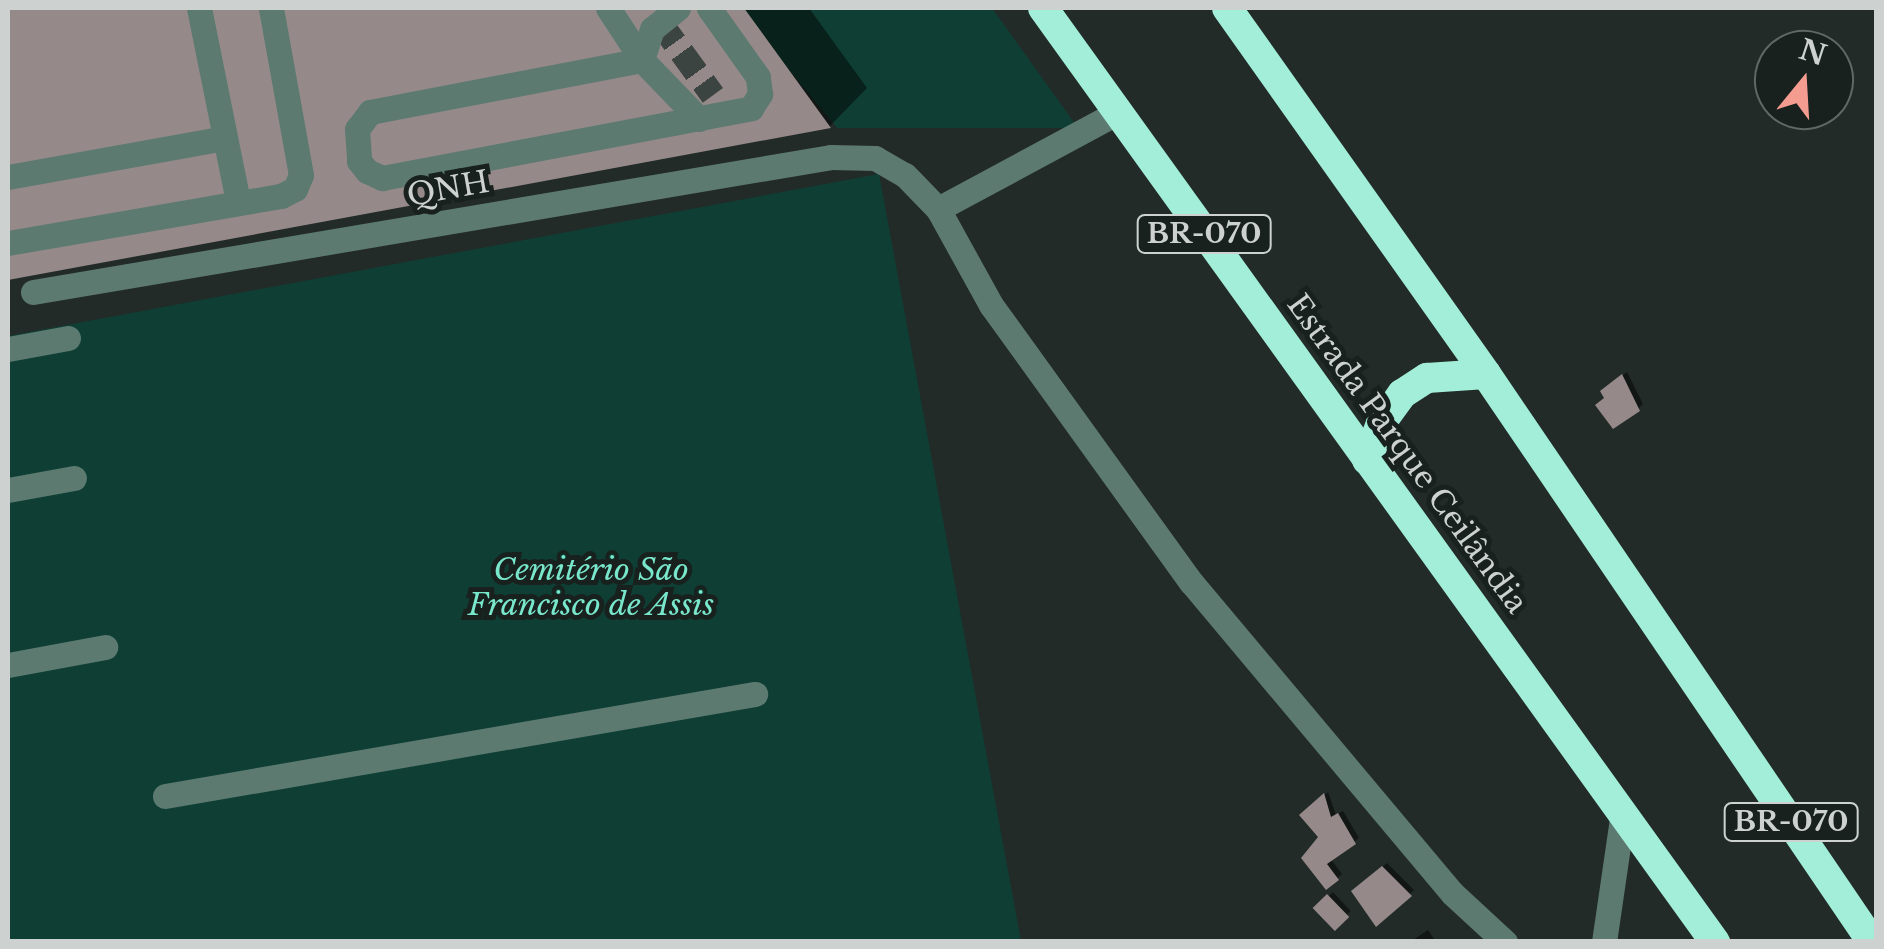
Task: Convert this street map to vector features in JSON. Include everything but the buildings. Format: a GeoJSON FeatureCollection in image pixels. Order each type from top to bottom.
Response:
{"type":"FeatureCollection","features":[{"type":"Feature","properties":{"kind":"highway","name":"Estrada Parque Ceilândia"},"geometry":{"type":"LineString","coordinates":[[1042,8],[1714,942]]}},
{"type":"Feature","properties":{"kind":"highway","name":"BR-070"},"geometry":{"type":"LineString","coordinates":[[1228,8],[1486,374],[1872,942]]}},
{"type":"Feature","properties":{"kind":"highway"},"geometry":{"type":"LineString","coordinates":[[1367,460],[1381,423],[1402,394],[1427,378],[1486,374]]}},
{"type":"Feature","properties":{"kind":"street"},"geometry":{"type":"LineString","coordinates":[[199,8],[238,202]]}},
{"type":"Feature","properties":{"kind":"street"},"geometry":{"type":"LineString","coordinates":[[8,243],[281,196],[295,189],[301,175],[271,8]]}},
{"type":"Feature","properties":{"kind":"street"},"geometry":{"type":"LineString","coordinates":[[608,8],[642,60],[699,118]]}},
{"type":"Feature","properties":{"kind":"street"},"geometry":{"type":"LineString","coordinates":[[642,60],[652,30],[678,8]]}},
{"type":"Feature","properties":{"kind":"street"},"geometry":{"type":"LineString","coordinates":[[642,60],[370,112],[357,129],[360,160],[367,171],[382,178],[751,108],[760,94],[758,78],[709,8]]}},
{"type":"Feature","properties":{"kind":"street"},"geometry":{"type":"LineString","coordinates":[[1116,113],[938,209],[991,305],[1191,582],[1452,894],[1506,942]]}},
{"type":"Feature","properties":{"kind":"street"},"geometry":{"type":"LineString","coordinates":[[8,177],[224,138]]}},
{"type":"Feature","properties":{"kind":"street","name":"QNH"},"geometry":{"type":"LineString","coordinates":[[33,292],[831,157],[875,158],[905,175],[938,209]]}},
{"type":"Feature","properties":{"kind":"street"},"geometry":{"type":"LineString","coordinates":[[8,349],[68,338]]}},
{"type":"Feature","properties":{"kind":"street"},"geometry":{"type":"LineString","coordinates":[[8,490],[74,478]]}},
{"type":"Feature","properties":{"kind":"street"},"geometry":{"type":"LineString","coordinates":[[8,665],[105,647]]}},
{"type":"Feature","properties":{"kind":"street"},"geometry":{"type":"LineString","coordinates":[[165,796],[755,694]]}},
{"type":"Feature","properties":{"kind":"street"},"geometry":{"type":"LineString","coordinates":[[1604,942],[1623,812]]}},
{"type":"Feature","properties":{"kind":"green space"},"geometry":{"type":"Polygon","coordinates":[[[738,8],[992,8],[1078,128],[837,128],[738,8]]]}},
{"type":"Feature","properties":{"kind":"green space","name":"Cemitério São Francisco de Assis"},"geometry":{"type":"Polygon","coordinates":[[[879,174],[1021,941],[8,942],[8,336],[879,174]]]}},
{"type":"Feature","properties":{"kind":"tunnel"},"geometry":{"type":"LineString","coordinates":[[660,22],[713,95]]}}]}
